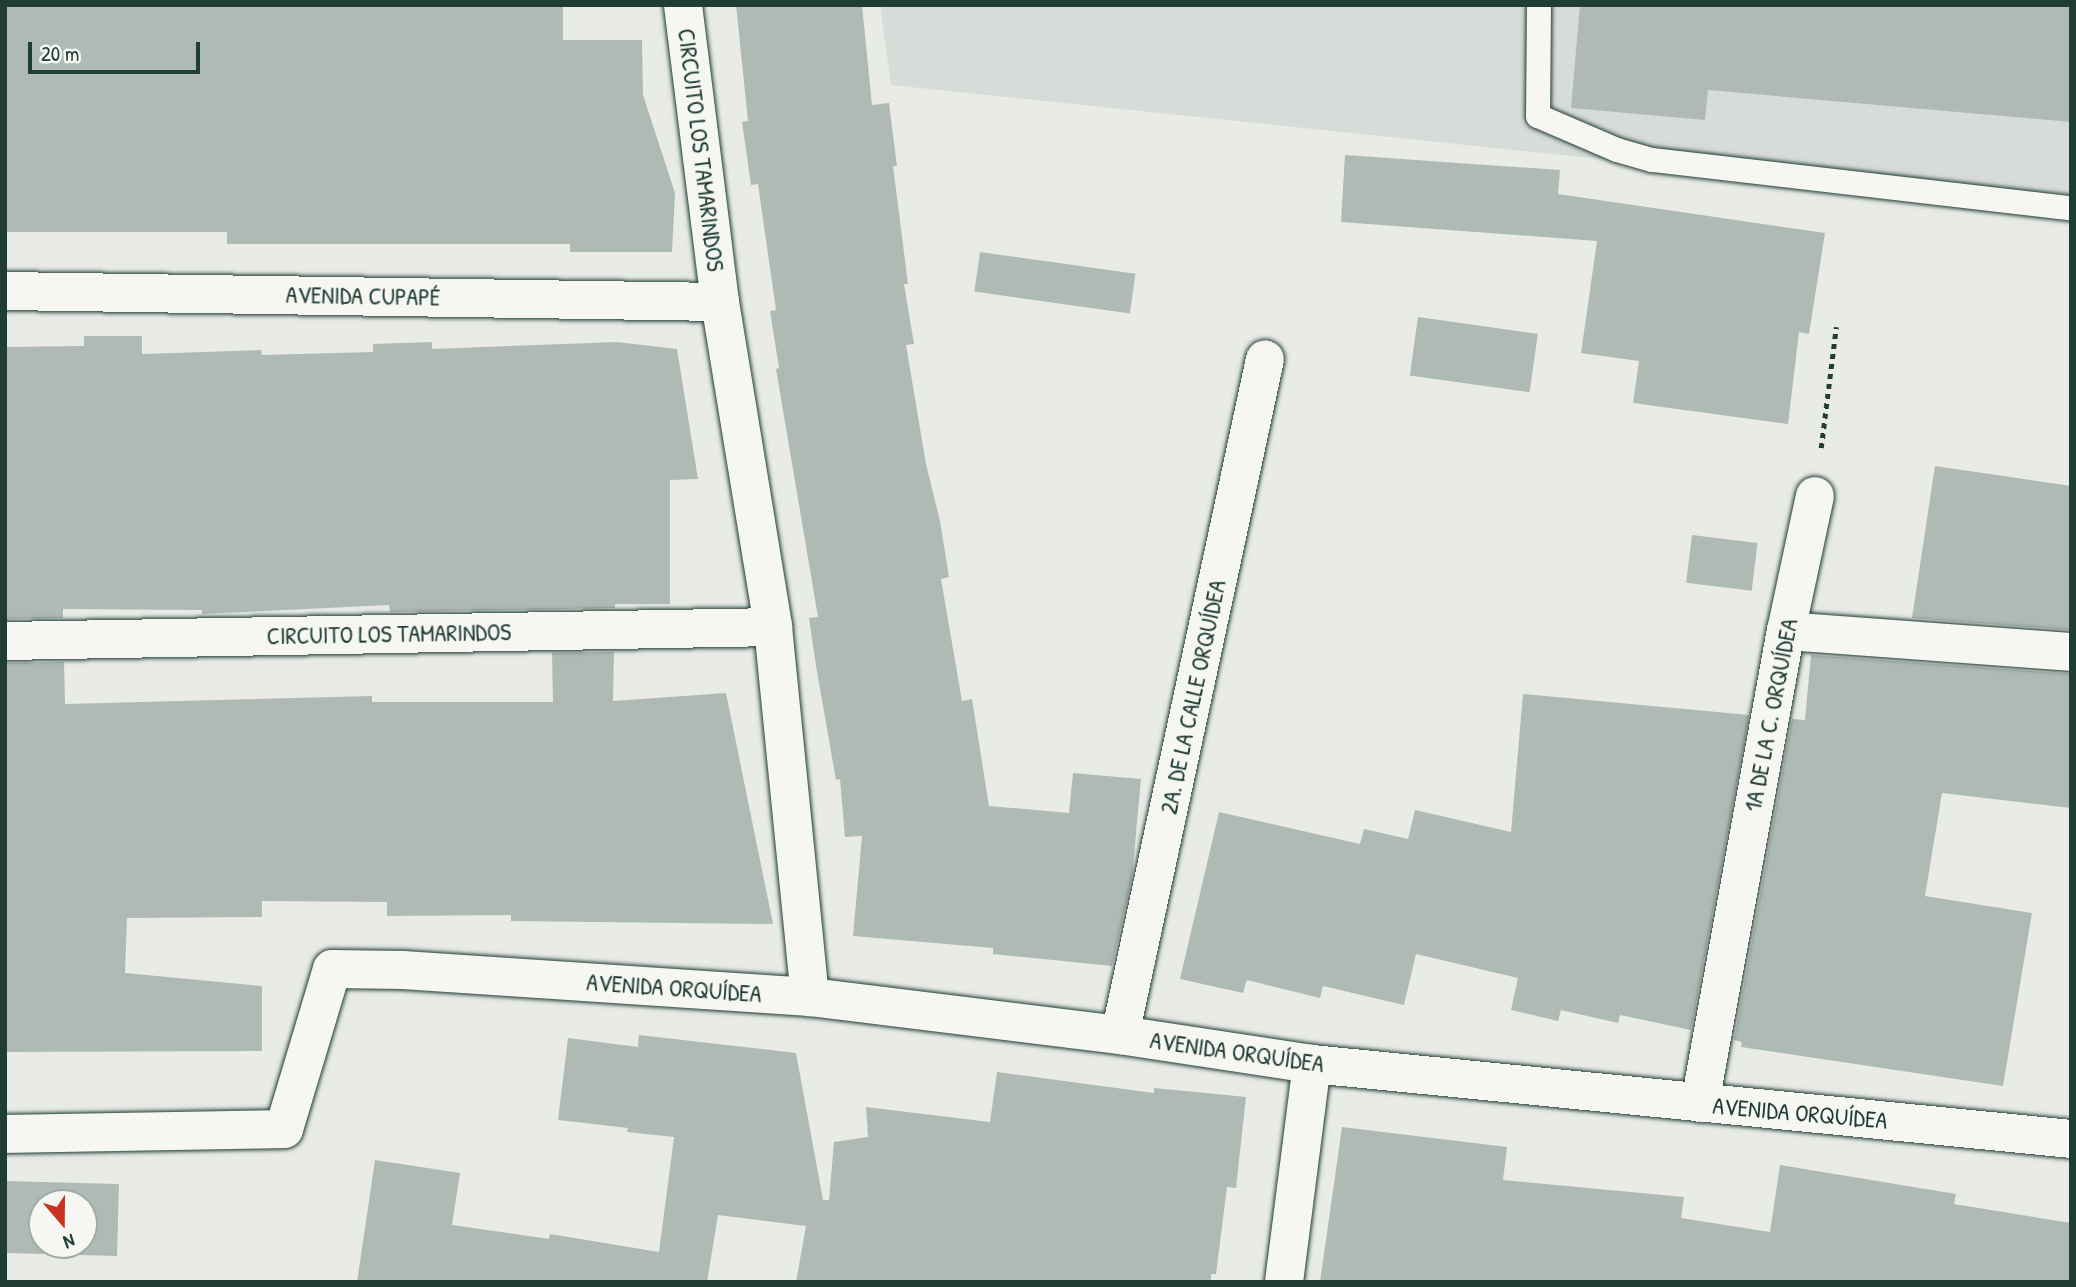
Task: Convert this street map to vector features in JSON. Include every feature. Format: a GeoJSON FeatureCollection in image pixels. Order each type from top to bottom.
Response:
{"type":"FeatureCollection","features":[{"type":"Feature","properties":{"kind":"street","name":"CIRCUITO LOS TAMARINDOS"},"geometry":{"type":"LineString","coordinates":[[683,5],[720,302],[773,627],[810,997]]}},
{"type":"Feature","properties":{"kind":"street","name":"AVENIDA CUPAPÉ"},"geometry":{"type":"LineString","coordinates":[[5,290],[720,302]]}},
{"type":"Feature","properties":{"kind":"street","name":"2A. DE LA CALLE ORQUÍDEA"},"geometry":{"type":"LineString","coordinates":[[1121,1035],[1265,359]]}},
{"type":"Feature","properties":{"kind":"street","name":"1A DE LA C. ORQUÍDEA"},"geometry":{"type":"LineString","coordinates":[[1700,1103],[1786,631],[1815,495]]}},
{"type":"Feature","properties":{"kind":"street","name":"CIRCUITO LOS TAMARINDOS"},"geometry":{"type":"LineString","coordinates":[[5,641],[773,627]]}},
{"type":"Feature","properties":{"kind":"street"},"geometry":{"type":"LineString","coordinates":[[1786,631],[2071,652]]}},
{"type":"Feature","properties":{"kind":"street","name":"AVENIDA ORQUÍDEA"},"geometry":{"type":"LineString","coordinates":[[5,1135],[284,1129],[332,969],[403,970],[810,997],[1121,1035],[1312,1063],[2071,1139]]}},
{"type":"Feature","properties":{"kind":"street"},"geometry":{"type":"LineString","coordinates":[[1284,1282],[1312,1063]]}},
{"type":"Feature","properties":{"kind":"lane"},"geometry":{"type":"LineString","coordinates":[[1539,5],[1538,116],[1617,150],[1653,160],[2071,208]]}},
{"type":"Feature","properties":{"kind":"path"},"geometry":{"type":"LineString","coordinates":[[1815,495],[1836,327]]}},
{"type":"Feature","properties":{"kind":"shaded area"},"geometry":{"type":"Polygon","coordinates":[[[880,5],[2071,5],[2071,208],[891,85],[880,5]]]}},
{"type":"Feature","properties":{"kind":"building"},"geometry":{"type":"Polygon","coordinates":[[[5,5],[563,5],[563,40],[642,40],[643,95],[675,193],[672,252],[570,252],[570,244],[227,244],[227,232],[5,232],[5,5]]]}},
{"type":"Feature","properties":{"kind":"building"},"geometry":{"type":"Polygon","coordinates":[[[736,5],[862,5],[872,105],[889,103],[897,166],[893,166],[908,284],[904,284],[914,344],[906,345],[949,577],[941,579],[962,701],[972,699],[989,806],[1069,813],[1073,773],[1141,779],[1132,877],[1112,966],[993,954],[993,948],[853,936],[862,836],[845,837],[840,779],[836,780],[816,666],[809,618],[818,617],[776,369],[779,368],[770,311],[776,310],[758,184],[751,185],[742,122],[748,121],[736,5]]]}},
{"type":"Feature","properties":{"kind":"building"},"geometry":{"type":"Polygon","coordinates":[[[1580,5],[2071,5],[2071,122],[1708,90],[1705,120],[1571,108],[1580,5]]]}},
{"type":"Feature","properties":{"kind":"building"},"geometry":{"type":"Polygon","coordinates":[[[1345,155],[1560,170],[1558,194],[1825,233],[1809,334],[1799,332],[1788,424],[1633,403],[1639,361],[1581,353],[1597,241],[1341,222],[1345,155]]]}},
{"type":"Feature","properties":{"kind":"building"},"geometry":{"type":"Polygon","coordinates":[[[980,252],[1135,274],[1130,313],[974,292],[980,252]]]}},
{"type":"Feature","properties":{"kind":"building"},"geometry":{"type":"Polygon","coordinates":[[[1418,317],[1538,334],[1530,392],[1410,375],[1418,317]]]}},
{"type":"Feature","properties":{"kind":"building"},"geometry":{"type":"Polygon","coordinates":[[[84,336],[142,336],[142,354],[261,350],[262,355],[373,352],[373,344],[432,342],[432,349],[617,342],[677,349],[698,479],[670,480],[670,604],[615,604],[615,608],[390,612],[389,605],[202,614],[202,610],[63,609],[63,618],[5,619],[5,347],[84,346],[84,336]]]}},
{"type":"Feature","properties":{"kind":"building"},"geometry":{"type":"Polygon","coordinates":[[[1935,466],[2071,486],[2071,630],[1912,618],[1935,466]]]}},
{"type":"Feature","properties":{"kind":"building"},"geometry":{"type":"Polygon","coordinates":[[[1692,535],[1758,543],[1752,591],[1686,583],[1692,535]]]}},
{"type":"Feature","properties":{"kind":"building"},"geometry":{"type":"Polygon","coordinates":[[[614,652],[613,701],[726,693],[773,924],[511,921],[511,915],[387,916],[387,902],[262,901],[262,917],[127,918],[125,973],[262,986],[262,1051],[5,1052],[5,663],[64,662],[65,704],[372,696],[372,702],[553,702],[552,653],[614,652]]]}},
{"type":"Feature","properties":{"kind":"building"},"geometry":{"type":"Polygon","coordinates":[[[1811,655],[2071,674],[2071,808],[1942,793],[1925,896],[2032,913],[2003,1086],[1741,1047],[1742,1042],[1734,1040],[1792,719],[1805,720],[1811,655]]]}},
{"type":"Feature","properties":{"kind":"building"},"geometry":{"type":"Polygon","coordinates":[[[1523,694],[1749,715],[1691,1030],[1620,1015],[1618,1023],[1561,1010],[1558,1021],[1511,1010],[1518,978],[1416,954],[1404,1005],[1323,986],[1320,998],[1247,980],[1243,993],[1180,979],[1219,812],[1360,844],[1364,829],[1408,839],[1415,810],[1511,832],[1523,694]]]}},
{"type":"Feature","properties":{"kind":"building"},"geometry":{"type":"Polygon","coordinates":[[[639,1035],[796,1053],[823,1200],[829,1200],[834,1142],[868,1137],[866,1107],[990,1122],[997,1072],[1154,1093],[1154,1088],[1246,1097],[1236,1188],[1227,1187],[1216,1274],[1211,1274],[1211,1282],[796,1282],[806,1226],[718,1215],[707,1282],[357,1282],[375,1160],[460,1173],[452,1225],[549,1239],[550,1234],[659,1252],[674,1137],[627,1132],[628,1128],[558,1120],[568,1038],[638,1047],[639,1035]]]}},
{"type":"Feature","properties":{"kind":"building"},"geometry":{"type":"Polygon","coordinates":[[[1342,1127],[1507,1147],[1503,1180],[1684,1197],[1681,1218],[1770,1232],[1780,1165],[1956,1194],[1954,1204],[2071,1223],[2071,1282],[1320,1282],[1342,1127]]]}},
{"type":"Feature","properties":{"kind":"building"},"geometry":{"type":"Polygon","coordinates":[[[5,1181],[119,1184],[117,1256],[98,1255],[98,1189],[28,1189],[28,1254],[5,1253],[5,1181]]]}}]}
